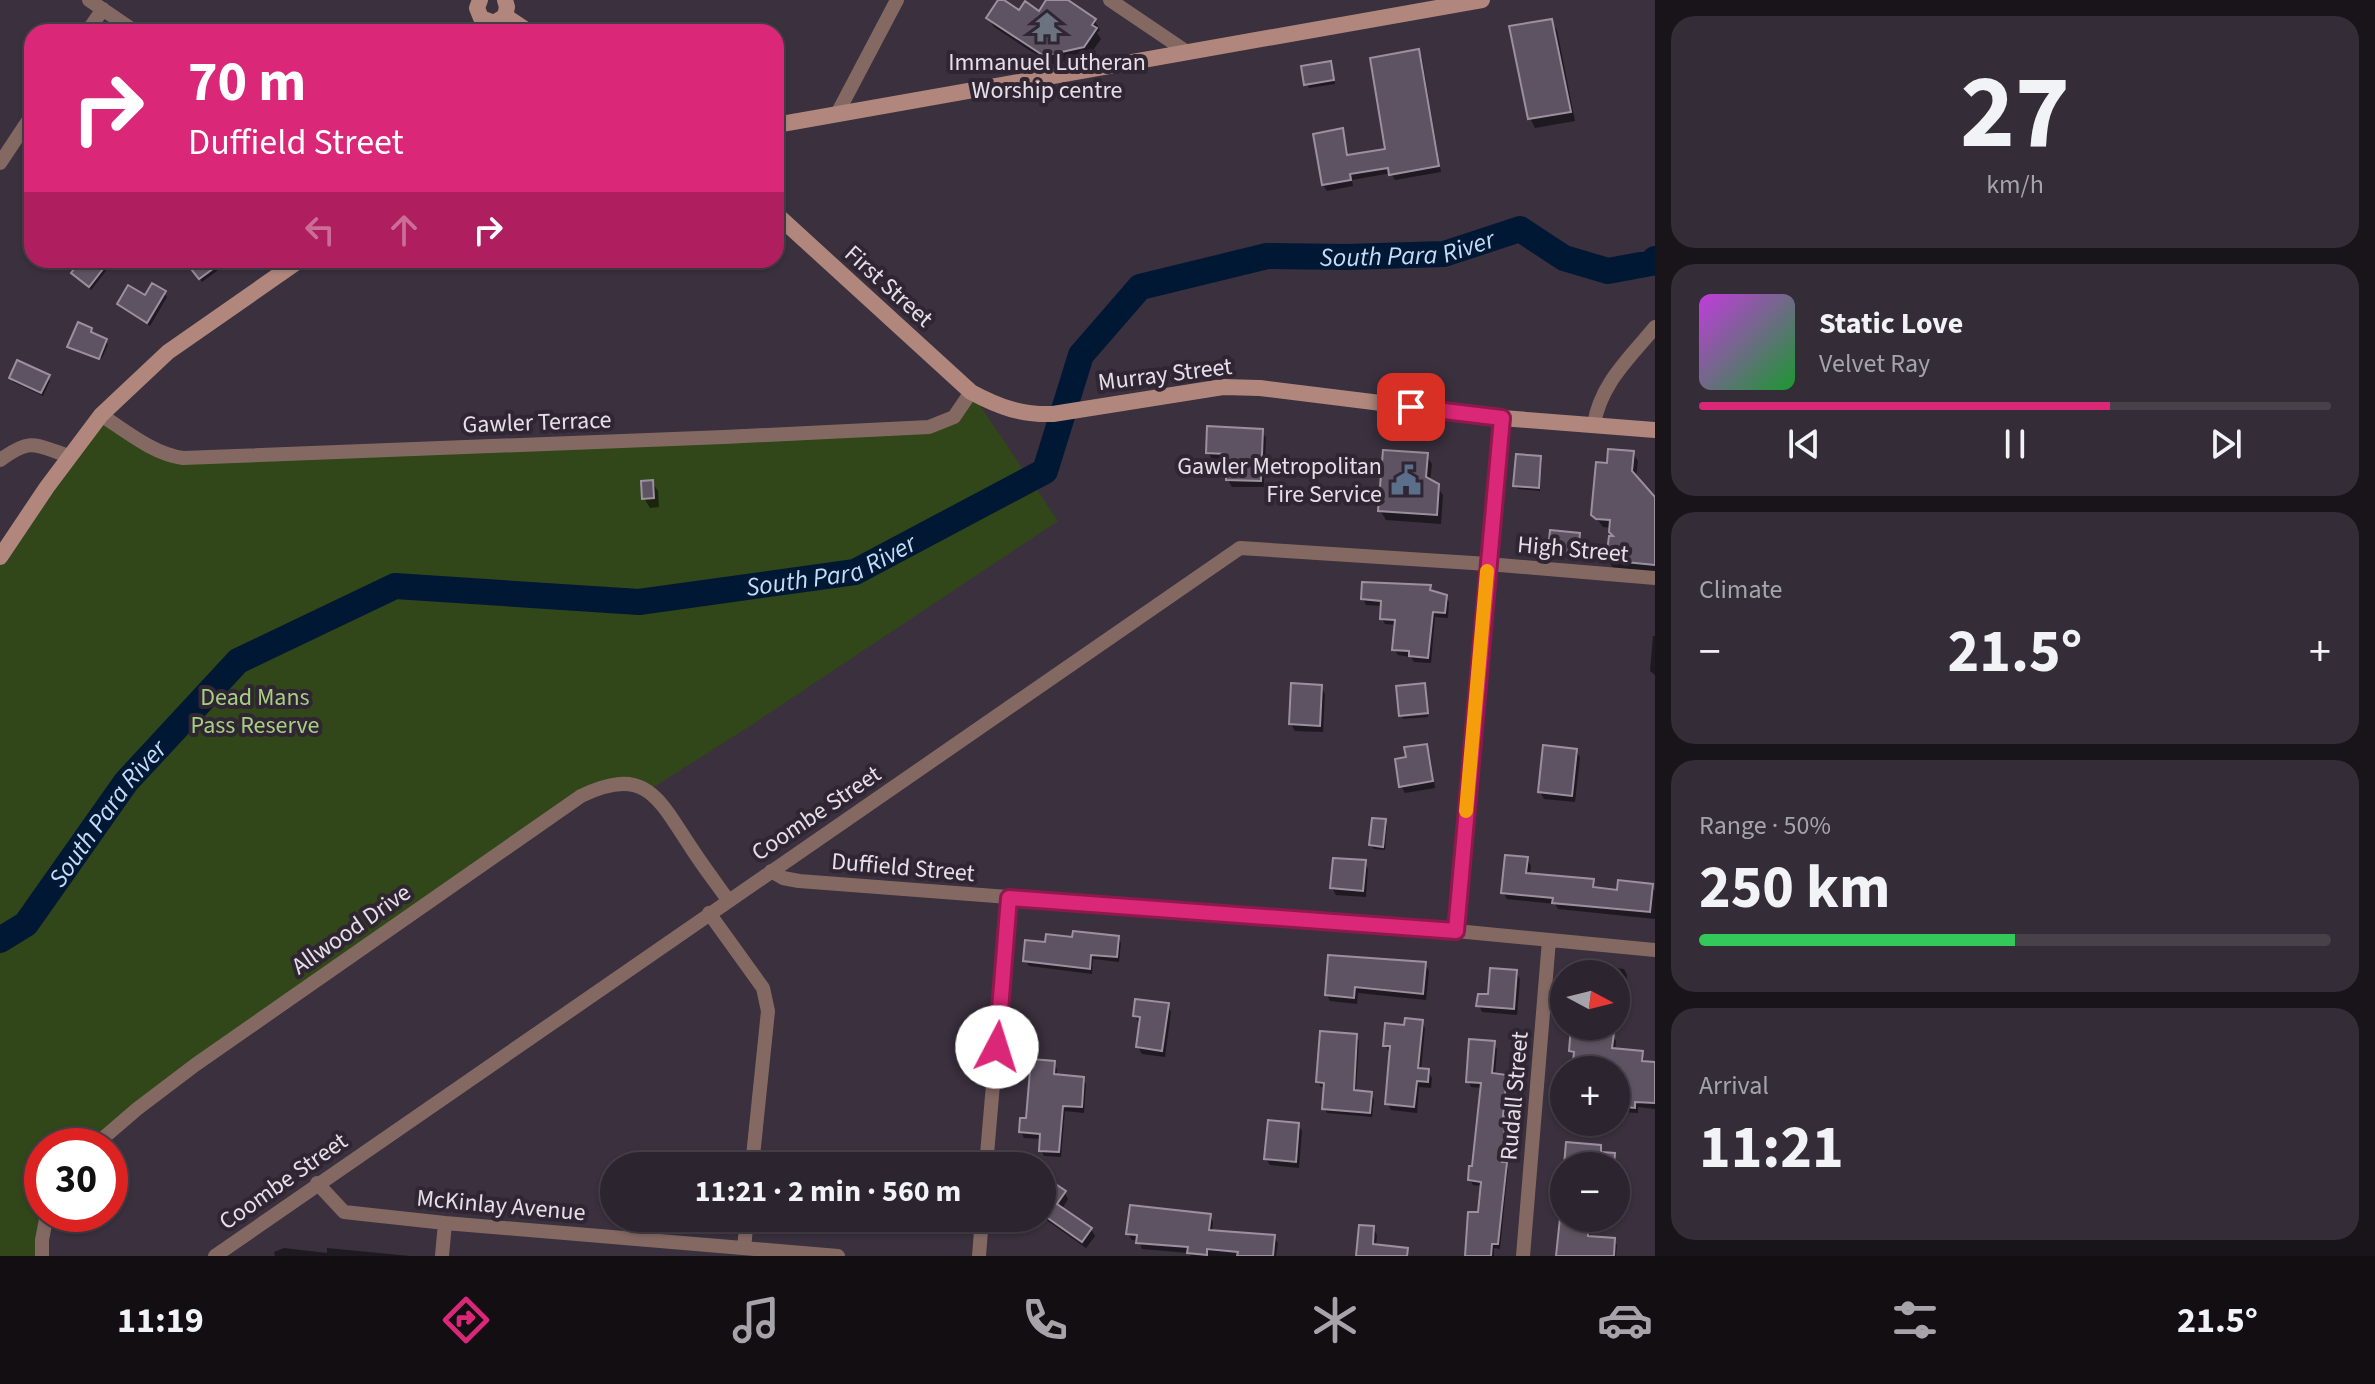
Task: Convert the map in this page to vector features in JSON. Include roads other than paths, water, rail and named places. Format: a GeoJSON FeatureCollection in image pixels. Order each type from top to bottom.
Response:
{"type":"FeatureCollection","features":[{"type":"Feature","properties":{"kind":"main road"},"geometry":{"type":"LineString","coordinates":[[480,0],[478,13],[481,24]]}},
{"type":"Feature","properties":{"kind":"main road"},"geometry":{"type":"LineString","coordinates":[[784,124],[1446,3],[1482,0]]}},
{"type":"Feature","properties":{"kind":"main road"},"geometry":{"type":"LineString","coordinates":[[490,24],[498,22],[505,8],[521,24]]}},
{"type":"Feature","properties":{"kind":"main road","name":"First Street"},"geometry":{"type":"LineString","coordinates":[[784,221],[971,392]]}},
{"type":"Feature","properties":{"kind":"main road"},"geometry":{"type":"LineString","coordinates":[[0,557],[101,415],[168,352],[289,268]]}},
{"type":"Feature","properties":{"kind":"main road","name":"Murray Street"},"geometry":{"type":"LineString","coordinates":[[971,392],[1009,410],[1053,414],[1223,387],[1260,388],[1502,418],[1655,430]]}},
{"type":"Feature","properties":{"kind":"street"},"geometry":{"type":"LineString","coordinates":[[89,0],[125,24]]}},
{"type":"Feature","properties":{"kind":"street"},"geometry":{"type":"LineString","coordinates":[[837,114],[897,0]]}},
{"type":"Feature","properties":{"kind":"street"},"geometry":{"type":"LineString","coordinates":[[1110,0],[1187,52]]}},
{"type":"Feature","properties":{"kind":"street"},"geometry":{"type":"LineString","coordinates":[[93,24],[103,9]]}},
{"type":"Feature","properties":{"kind":"street"},"geometry":{"type":"LineString","coordinates":[[0,163],[24,127]]}},
{"type":"Feature","properties":{"kind":"street"},"geometry":{"type":"LineString","coordinates":[[1594,424],[1597,405],[1604,390],[1655,327]]}},
{"type":"Feature","properties":{"kind":"street","name":"Gawler Terrace"},"geometry":{"type":"LineString","coordinates":[[101,415],[168,456],[183,458],[929,427],[954,417],[971,392]]}},
{"type":"Feature","properties":{"kind":"street"},"geometry":{"type":"LineString","coordinates":[[1456,931],[1502,418]]}},
{"type":"Feature","properties":{"kind":"street"},"geometry":{"type":"LineString","coordinates":[[0,460],[17,448],[30,444],[69,456]]}},
{"type":"Feature","properties":{"kind":"street","name":"Coombe Street"},"geometry":{"type":"LineString","coordinates":[[215,1256],[1240,548],[1488,564]]}},
{"type":"Feature","properties":{"kind":"street","name":"High Street"},"geometry":{"type":"LineString","coordinates":[[1488,564],[1655,578]]}},
{"type":"Feature","properties":{"kind":"street","name":"Allwood Drive"},"geometry":{"type":"LineString","coordinates":[[115,1128],[195,1065],[581,796],[598,788],[624,783],[649,790],[666,809],[728,900]]}},
{"type":"Feature","properties":{"kind":"street","name":"Duffield Street"},"geometry":{"type":"LineString","coordinates":[[771,871],[783,878],[799,881],[1456,931],[1655,950]]}},
{"type":"Feature","properties":{"kind":"street"},"geometry":{"type":"LineString","coordinates":[[987,1152],[1009,898]]}},
{"type":"Feature","properties":{"kind":"street"},"geometry":{"type":"LineString","coordinates":[[709,913],[763,988],[767,999],[753,1152]]}},
{"type":"Feature","properties":{"kind":"street","name":"Rudall Street"},"geometry":{"type":"LineString","coordinates":[[1523,1256],[1549,940]]}},
{"type":"Feature","properties":{"kind":"street","name":"McKinlay Avenue"},"geometry":{"type":"LineString","coordinates":[[317,1183],[344,1212],[838,1256]]}},
{"type":"Feature","properties":{"kind":"street"},"geometry":{"type":"LineString","coordinates":[[442,1256],[445,1223]]}},
{"type":"Feature","properties":{"kind":"street"},"geometry":{"type":"LineString","coordinates":[[42,1256],[45,1232]]}},
{"type":"Feature","properties":{"kind":"street"},"geometry":{"type":"LineString","coordinates":[[744,1248],[746,1232]]}},
{"type":"Feature","properties":{"kind":"street"},"geometry":{"type":"LineString","coordinates":[[979,1256],[981,1232]]}},
{"type":"Feature","properties":{"kind":"waterway","name":"South Para River"},"geometry":{"type":"LineString","coordinates":[[0,940],[26,924],[126,782],[238,661],[395,586],[639,602],[855,572],[1045,471],[1081,355],[1140,287],[1267,256],[1444,254],[1520,229],[1564,258],[1608,271],[1651,263],[1655,259]]}},
{"type":"Feature","properties":{"kind":"place","name":"Immanuel Lutheran Worship centre"},"geometry":{"type":"Point","coordinates":[1047,27]}},
{"type":"Feature","properties":{"kind":"place","name":"Gawler Metropolitan Fire Service"},"geometry":{"type":"Point","coordinates":[1406,480]}},
{"type":"Feature","properties":{"kind":"park label","name":"Dead Mans Pass Reserve"},"geometry":{"type":"Point","coordinates":[255,711]}}]}
